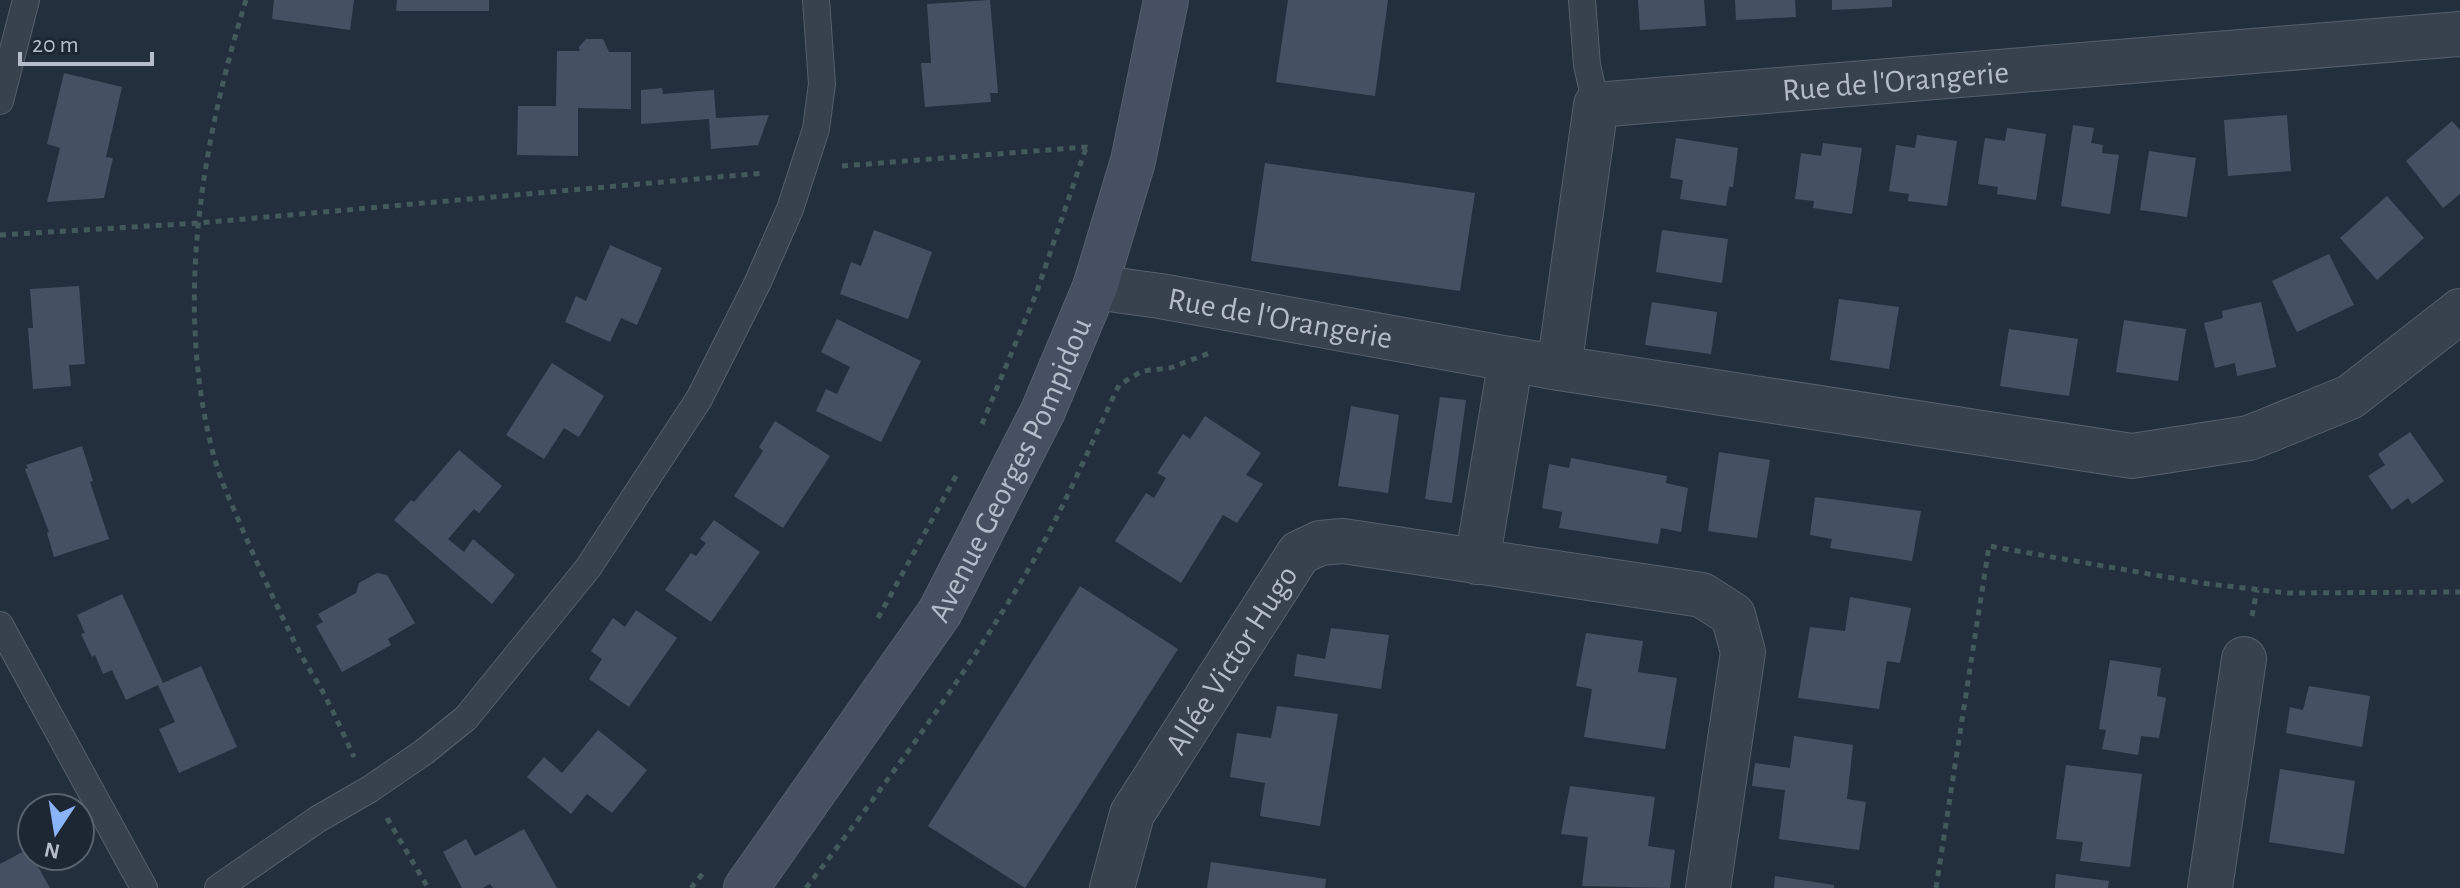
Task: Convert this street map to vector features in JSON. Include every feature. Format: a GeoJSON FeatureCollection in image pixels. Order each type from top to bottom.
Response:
{"type":"FeatureCollection","features":[{"type":"Feature","properties":{"kind":"main road","name":"Avenue Georges Pompidou"},"geometry":{"type":"LineString","coordinates":[[746,888],[940,612],[1043,411],[1095,287],[1133,161],[1166,0]]}},
{"type":"Feature","properties":{"kind":"street","name":"Rue de l'Orangerie"},"geometry":{"type":"LineString","coordinates":[[1596,105],[2460,34]]}},
{"type":"Feature","properties":{"kind":"street"},"geometry":{"type":"LineString","coordinates":[[1559,368],[1596,105]]}},
{"type":"Feature","properties":{"kind":"street","name":"Rue de l'Orangerie"},"geometry":{"type":"LineString","coordinates":[[1095,287],[1559,368],[2132,456],[2249,438],[2350,397],[2460,311]]}},
{"type":"Feature","properties":{"kind":"street"},"geometry":{"type":"LineString","coordinates":[[1477,562],[1511,359]]}},
{"type":"Feature","properties":{"kind":"street","name":"Allée Victor Hugo"},"geometry":{"type":"LineString","coordinates":[[1112,888],[1132,814],[1299,553],[1320,543],[1343,541],[1702,595],[1733,615],[1743,652],[1708,888]]}},
{"type":"Feature","properties":{"kind":"street"},"geometry":{"type":"LineString","coordinates":[[2210,888],[2244,659]]}},
{"type":"Feature","properties":{"kind":"lane"},"geometry":{"type":"LineString","coordinates":[[0,101],[26,0]]}},
{"type":"Feature","properties":{"kind":"lane"},"geometry":{"type":"LineString","coordinates":[[218,888],[318,819],[370,789],[424,752],[466,718],[588,568],[699,399],[757,284],[790,209],[816,129],[822,84],[816,0]]}},
{"type":"Feature","properties":{"kind":"lane"},"geometry":{"type":"LineString","coordinates":[[1582,0],[1587,65],[1596,105]]}},
{"type":"Feature","properties":{"kind":"lane"},"geometry":{"type":"LineString","coordinates":[[0,625],[144,888]]}},
{"type":"Feature","properties":{"kind":"path"},"geometry":{"type":"LineString","coordinates":[[246,0],[227,65],[203,175],[195,331],[201,386],[215,460],[225,488],[274,601],[327,700],[355,761]]}},
{"type":"Feature","properties":{"kind":"path"},"geometry":{"type":"LineString","coordinates":[[981,427],[1036,294],[1089,134]]}},
{"type":"Feature","properties":{"kind":"path"},"geometry":{"type":"LineString","coordinates":[[0,235],[199,223],[1086,147],[1133,161]]}},
{"type":"Feature","properties":{"kind":"path"},"geometry":{"type":"LineString","coordinates":[[806,888],[916,742],[1024,576],[1119,385],[1142,371],[1170,368],[1219,350]]}},
{"type":"Feature","properties":{"kind":"path"},"geometry":{"type":"LineString","coordinates":[[872,628],[961,466]]}},
{"type":"Feature","properties":{"kind":"path"},"geometry":{"type":"LineString","coordinates":[[1936,888],[1989,546],[2201,583],[2287,593],[2460,592]]}},
{"type":"Feature","properties":{"kind":"path"},"geometry":{"type":"LineString","coordinates":[[392,825],[428,888]]}},
{"type":"Feature","properties":{"kind":"path"},"geometry":{"type":"LineString","coordinates":[[691,888],[710,864]]}},
{"type":"Feature","properties":{"kind":"building"},"geometry":{"type":"Polygon","coordinates":[[[274,0],[354,0],[350,30],[272,19],[274,0]]]}},
{"type":"Feature","properties":{"kind":"building"},"geometry":{"type":"Polygon","coordinates":[[[397,0],[489,0],[489,11],[396,11],[397,0]]]}},
{"type":"Feature","properties":{"kind":"building"},"geometry":{"type":"Polygon","coordinates":[[[990,0],[998,93],[990,93],[991,102],[925,107],[921,63],[931,63],[927,4],[990,0]]]}},
{"type":"Feature","properties":{"kind":"building"},"geometry":{"type":"Polygon","coordinates":[[[1288,0],[1388,0],[1375,96],[1276,82],[1288,0]]]}},
{"type":"Feature","properties":{"kind":"building"},"geometry":{"type":"Polygon","coordinates":[[[1638,0],[1704,0],[1706,26],[1640,30],[1638,0]]]}},
{"type":"Feature","properties":{"kind":"building"},"geometry":{"type":"Polygon","coordinates":[[[1735,0],[1795,0],[1796,17],[1736,20],[1735,0]]]}},
{"type":"Feature","properties":{"kind":"building"},"geometry":{"type":"Polygon","coordinates":[[[1832,0],[1892,0],[1892,7],[1832,10],[1832,0]]]}},
{"type":"Feature","properties":{"kind":"building"},"geometry":{"type":"Polygon","coordinates":[[[586,39],[603,39],[609,52],[631,52],[631,109],[578,108],[578,156],[517,155],[518,106],[556,106],[557,51],[580,51],[579,47],[586,39]]]}},
{"type":"Feature","properties":{"kind":"building"},"geometry":{"type":"Polygon","coordinates":[[[64,73],[122,87],[106,157],[113,158],[104,198],[47,202],[60,148],[47,144],[64,73]]]}},
{"type":"Feature","properties":{"kind":"building"},"geometry":{"type":"Polygon","coordinates":[[[662,88],[663,94],[714,90],[716,118],[769,115],[758,145],[711,149],[709,119],[641,124],[641,90],[662,88]]]}},
{"type":"Feature","properties":{"kind":"building"},"geometry":{"type":"Polygon","coordinates":[[[2287,115],[2291,171],[2228,176],[2224,120],[2287,115]]]}},
{"type":"Feature","properties":{"kind":"building"},"geometry":{"type":"Polygon","coordinates":[[[2452,121],[2460,130],[2460,194],[2443,208],[2406,161],[2452,121]]]}},
{"type":"Feature","properties":{"kind":"building"},"geometry":{"type":"Polygon","coordinates":[[[2073,125],[2094,128],[2091,143],[2103,145],[2102,153],[2119,155],[2110,214],[2061,206],[2073,125]]]}},
{"type":"Feature","properties":{"kind":"building"},"geometry":{"type":"Polygon","coordinates":[[[2007,128],[2046,134],[2036,200],[1997,194],[1998,187],[1978,184],[1985,138],[2005,141],[2007,128]]]}},
{"type":"Feature","properties":{"kind":"building"},"geometry":{"type":"Polygon","coordinates":[[[1917,135],[1957,141],[1947,206],[1908,201],[1909,194],[1889,191],[1896,145],[1915,148],[1917,135]]]}},
{"type":"Feature","properties":{"kind":"building"},"geometry":{"type":"Polygon","coordinates":[[[1676,138],[1738,148],[1733,187],[1729,187],[1726,206],[1680,199],[1683,180],[1670,178],[1676,138]]]}},
{"type":"Feature","properties":{"kind":"building"},"geometry":{"type":"Polygon","coordinates":[[[1823,143],[1862,148],[1852,214],[1813,208],[1814,201],[1795,199],[1801,153],[1821,156],[1823,143]]]}},
{"type":"Feature","properties":{"kind":"building"},"geometry":{"type":"Polygon","coordinates":[[[2149,151],[2196,158],[2187,217],[2140,210],[2149,151]]]}},
{"type":"Feature","properties":{"kind":"building"},"geometry":{"type":"Polygon","coordinates":[[[1265,163],[1475,193],[1460,291],[1251,261],[1265,163]]]}},
{"type":"Feature","properties":{"kind":"building"},"geometry":{"type":"Polygon","coordinates":[[[2387,196],[2424,238],[2377,280],[2340,238],[2387,196]]]}},
{"type":"Feature","properties":{"kind":"building"},"geometry":{"type":"Polygon","coordinates":[[[874,230],[932,252],[908,319],[840,294],[851,262],[861,266],[874,230]]]}},
{"type":"Feature","properties":{"kind":"building"},"geometry":{"type":"Polygon","coordinates":[[[1662,230],[1728,239],[1722,283],[1656,272],[1662,230]]]}},
{"type":"Feature","properties":{"kind":"building"},"geometry":{"type":"Polygon","coordinates":[[[610,245],[662,268],[637,325],[621,318],[610,342],[565,322],[576,296],[586,301],[610,245]]]}},
{"type":"Feature","properties":{"kind":"building"},"geometry":{"type":"Polygon","coordinates":[[[2329,254],[2354,305],[2297,332],[2272,281],[2329,254]]]}},
{"type":"Feature","properties":{"kind":"building"},"geometry":{"type":"Polygon","coordinates":[[[79,286],[85,364],[69,365],[71,386],[33,389],[28,328],[33,328],[30,289],[79,286]]]}},
{"type":"Feature","properties":{"kind":"building"},"geometry":{"type":"Polygon","coordinates":[[[1839,299],[1899,307],[1889,369],[1830,360],[1839,299]]]}},
{"type":"Feature","properties":{"kind":"building"},"geometry":{"type":"Polygon","coordinates":[[[1652,302],[1717,312],[1711,354],[1645,345],[1652,302]]]}},
{"type":"Feature","properties":{"kind":"building"},"geometry":{"type":"Polygon","coordinates":[[[2261,302],[2276,367],[2237,376],[2235,363],[2215,368],[2204,323],[2223,318],[2222,311],[2261,302]]]}},
{"type":"Feature","properties":{"kind":"building"},"geometry":{"type":"Polygon","coordinates":[[[837,319],[921,361],[881,442],[816,411],[826,389],[837,394],[850,367],[821,352],[837,319]]]}},
{"type":"Feature","properties":{"kind":"building"},"geometry":{"type":"Polygon","coordinates":[[[2124,320],[2186,329],[2178,381],[2116,372],[2124,320]]]}},
{"type":"Feature","properties":{"kind":"building"},"geometry":{"type":"Polygon","coordinates":[[[2009,329],[2078,339],[2069,396],[2000,386],[2009,329]]]}},
{"type":"Feature","properties":{"kind":"building"},"geometry":{"type":"Polygon","coordinates":[[[552,363],[604,396],[579,437],[564,428],[544,459],[506,435],[552,363]]]}},
{"type":"Feature","properties":{"kind":"building"},"geometry":{"type":"Polygon","coordinates":[[[1440,397],[1466,400],[1452,503],[1425,499],[1440,397]]]}},
{"type":"Feature","properties":{"kind":"building"},"geometry":{"type":"Polygon","coordinates":[[[1351,406],[1399,415],[1388,493],[1338,486],[1351,406]]]}},
{"type":"Feature","properties":{"kind":"building"},"geometry":{"type":"Polygon","coordinates":[[[1205,416],[1261,453],[1246,475],[1263,484],[1237,523],[1223,515],[1181,583],[1115,541],[1146,493],[1154,498],[1166,478],[1157,473],[1183,434],[1190,439],[1205,416]]]}},
{"type":"Feature","properties":{"kind":"building"},"geometry":{"type":"Polygon","coordinates":[[[775,421],[830,456],[783,528],[734,496],[763,451],[759,447],[775,421]]]}},
{"type":"Feature","properties":{"kind":"building"},"geometry":{"type":"Polygon","coordinates":[[[2410,432],[2444,481],[2412,504],[2408,498],[2392,510],[2368,476],[2385,465],[2378,454],[2410,432]]]}},
{"type":"Feature","properties":{"kind":"building"},"geometry":{"type":"Polygon","coordinates":[[[82,446],[109,539],[54,557],[49,532],[26,465],[82,446]]]}},
{"type":"Feature","properties":{"kind":"building"},"geometry":{"type":"Polygon","coordinates":[[[459,450],[502,486],[479,513],[474,509],[448,539],[464,552],[473,539],[515,575],[492,604],[394,520],[411,500],[414,502],[459,450]]]}},
{"type":"Feature","properties":{"kind":"building"},"geometry":{"type":"Polygon","coordinates":[[[1719,452],[1770,460],[1757,538],[1708,531],[1719,452]]]}},
{"type":"Feature","properties":{"kind":"building"},"geometry":{"type":"Polygon","coordinates":[[[1571,458],[1667,476],[1666,483],[1688,488],[1681,532],[1661,528],[1658,544],[1559,528],[1562,512],[1542,508],[1549,464],[1569,468],[1571,458]]]}},
{"type":"Feature","properties":{"kind":"building"},"geometry":{"type":"Polygon","coordinates":[[[1815,497],[1921,511],[1912,561],[1830,548],[1832,539],[1810,535],[1815,497]]]}},
{"type":"Feature","properties":{"kind":"building"},"geometry":{"type":"Polygon","coordinates":[[[714,520],[760,552],[711,622],[665,590],[691,553],[696,556],[706,543],[700,539],[714,520]]]}},
{"type":"Feature","properties":{"kind":"building"},"geometry":{"type":"Polygon","coordinates":[[[377,573],[387,575],[415,623],[388,639],[391,645],[342,672],[316,626],[323,622],[318,614],[356,593],[359,583],[377,573]]]}},
{"type":"Feature","properties":{"kind":"building"},"geometry":{"type":"Polygon","coordinates":[[[1080,586],[1178,649],[1025,888],[928,826],[1080,586]]]}},
{"type":"Feature","properties":{"kind":"building"},"geometry":{"type":"Polygon","coordinates":[[[122,594],[163,683],[201,666],[237,747],[179,773],[159,729],[175,722],[158,685],[126,700],[112,670],[103,674],[81,634],[85,633],[77,615],[122,594]]]}},
{"type":"Feature","properties":{"kind":"building"},"geometry":{"type":"Polygon","coordinates":[[[1850,597],[1911,608],[1900,663],[1887,661],[1879,709],[1798,698],[1810,627],[1845,631],[1850,597]]]}},
{"type":"Feature","properties":{"kind":"building"},"geometry":{"type":"Polygon","coordinates":[[[636,610],[677,638],[629,707],[589,679],[602,659],[591,651],[613,618],[625,627],[636,610]]]}},
{"type":"Feature","properties":{"kind":"building"},"geometry":{"type":"Polygon","coordinates":[[[1331,628],[1389,635],[1381,689],[1294,676],[1297,654],[1325,659],[1331,628]]]}},
{"type":"Feature","properties":{"kind":"building"},"geometry":{"type":"Polygon","coordinates":[[[1586,633],[1643,641],[1638,672],[1677,678],[1665,749],[1584,737],[1592,689],[1576,686],[1586,633]]]}},
{"type":"Feature","properties":{"kind":"building"},"geometry":{"type":"Polygon","coordinates":[[[2110,660],[2161,668],[2157,696],[2166,698],[2159,738],[2141,736],[2138,755],[2102,749],[2106,730],[2099,729],[2110,660]]]}},
{"type":"Feature","properties":{"kind":"building"},"geometry":{"type":"Polygon","coordinates":[[[2309,686],[2370,696],[2362,747],[2286,733],[2290,707],[2303,710],[2309,686]]]}},
{"type":"Feature","properties":{"kind":"building"},"geometry":{"type":"Polygon","coordinates":[[[1277,706],[1338,714],[1320,826],[1260,816],[1265,783],[1230,777],[1237,733],[1271,738],[1277,706]]]}},
{"type":"Feature","properties":{"kind":"building"},"geometry":{"type":"Polygon","coordinates":[[[598,730],[647,770],[612,813],[587,794],[571,814],[527,777],[544,757],[562,773],[598,730]]]}},
{"type":"Feature","properties":{"kind":"building"},"geometry":{"type":"Polygon","coordinates":[[[1794,736],[1853,745],[1847,799],[1866,802],[1859,850],[1779,839],[1785,790],[1752,786],[1755,763],[1790,768],[1794,736]]]}},
{"type":"Feature","properties":{"kind":"building"},"geometry":{"type":"Polygon","coordinates":[[[2066,765],[2142,774],[2130,867],[2080,861],[2083,842],[2056,839],[2066,765]]]}},
{"type":"Feature","properties":{"kind":"building"},"geometry":{"type":"Polygon","coordinates":[[[2280,769],[2355,781],[2344,854],[2269,842],[2280,769]]]}},
{"type":"Feature","properties":{"kind":"building"},"geometry":{"type":"Polygon","coordinates":[[[1570,786],[1655,797],[1648,846],[1675,850],[1670,888],[1582,886],[1588,837],[1561,834],[1570,786]]]}},
{"type":"Feature","properties":{"kind":"building"},"geometry":{"type":"Polygon","coordinates":[[[524,829],[557,888],[493,888],[490,884],[483,888],[462,888],[443,852],[466,839],[475,856],[524,829]]]}},
{"type":"Feature","properties":{"kind":"building"},"geometry":{"type":"Polygon","coordinates":[[[16,855],[16,872],[41,872],[50,888],[0,888],[0,864],[16,855]]]}},
{"type":"Feature","properties":{"kind":"building"},"geometry":{"type":"Polygon","coordinates":[[[1211,862],[1326,879],[1325,888],[1207,888],[1211,862]]]}},
{"type":"Feature","properties":{"kind":"building"},"geometry":{"type":"Polygon","coordinates":[[[2056,874],[2109,881],[2108,888],[2055,888],[2056,874]]]}},
{"type":"Feature","properties":{"kind":"building"},"geometry":{"type":"Polygon","coordinates":[[[1775,876],[1834,885],[1834,888],[1774,888],[1775,876]]]}}]}
